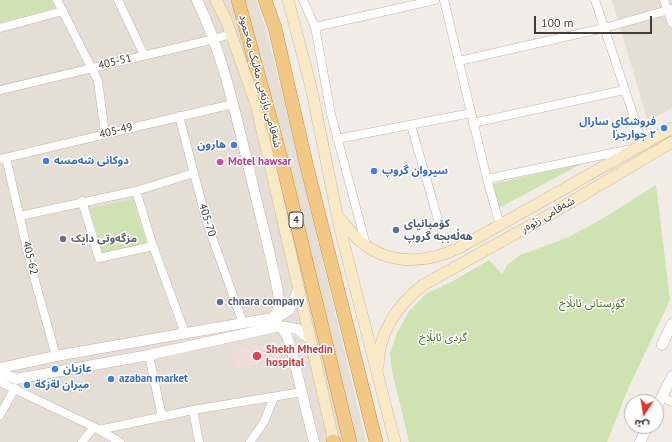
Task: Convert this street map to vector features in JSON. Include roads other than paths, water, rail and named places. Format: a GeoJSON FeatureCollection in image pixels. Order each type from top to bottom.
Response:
{"type":"FeatureCollection","features":[{"type":"Feature","properties":{"kind":"highway","name":"شەقامی بازنەیی مەلیک مەحمود"},"geometry":{"type":"LineString","coordinates":[[238,0],[282,162],[350,442]]}},
{"type":"Feature","properties":{"kind":"highway","name":"4"},"geometry":{"type":"LineString","coordinates":[[265,0],[275,28],[306,163],[376,442]]}},
{"type":"Feature","properties":{"kind":"highway"},"geometry":{"type":"LineString","coordinates":[[256,104],[260,79]]}},
{"type":"Feature","properties":{"kind":"main road"},"geometry":{"type":"LineString","coordinates":[[216,0],[231,34],[256,104],[334,442]]}},
{"type":"Feature","properties":{"kind":"main road"},"geometry":{"type":"LineString","coordinates":[[288,0],[309,79],[338,218],[395,442]]}},
{"type":"Feature","properties":{"kind":"main road","name":"شەقامی زێوەر"},"geometry":{"type":"LineString","coordinates":[[366,246],[388,256],[401,259],[415,260],[442,256],[672,128]]}},
{"type":"Feature","properties":{"kind":"main road","name":"شەقامی زێوەر"},"geometry":{"type":"LineString","coordinates":[[377,374],[380,351],[389,324],[402,305],[423,285],[549,215],[672,142]]}},
{"type":"Feature","properties":{"kind":"main road"},"geometry":{"type":"LineString","coordinates":[[549,215],[551,196]]}},
{"type":"Feature","properties":{"kind":"main road"},"geometry":{"type":"LineString","coordinates":[[338,218],[366,246]]}},
{"type":"Feature","properties":{"kind":"street"},"geometry":{"type":"LineString","coordinates":[[57,0],[98,81],[105,134]]}},
{"type":"Feature","properties":{"kind":"street"},"geometry":{"type":"LineString","coordinates":[[118,0],[144,55]]}},
{"type":"Feature","properties":{"kind":"street"},"geometry":{"type":"LineString","coordinates":[[197,0],[214,39],[233,104],[279,294],[279,306],[273,318]]}},
{"type":"Feature","properties":{"kind":"street"},"geometry":{"type":"LineString","coordinates":[[303,0],[315,27],[338,139],[366,246]]}},
{"type":"Feature","properties":{"kind":"street"},"geometry":{"type":"LineString","coordinates":[[315,27],[435,0]]}},
{"type":"Feature","properties":{"kind":"street"},"geometry":{"type":"LineString","coordinates":[[444,0],[473,123],[500,225]]}},
{"type":"Feature","properties":{"kind":"street"},"geometry":{"type":"LineString","coordinates":[[487,179],[639,147],[624,90],[595,0]]}},
{"type":"Feature","properties":{"kind":"street"},"geometry":{"type":"LineString","coordinates":[[664,0],[670,10],[672,22]]}},
{"type":"Feature","properties":{"kind":"street"},"geometry":{"type":"LineString","coordinates":[[459,61],[604,28],[670,10]]}},
{"type":"Feature","properties":{"kind":"street"},"geometry":{"type":"LineString","coordinates":[[0,28],[62,11]]}},
{"type":"Feature","properties":{"kind":"street","name":"405-51"},"geometry":{"type":"LineString","coordinates":[[0,90],[231,34]]}},
{"type":"Feature","properties":{"kind":"street"},"geometry":{"type":"LineString","coordinates":[[309,79],[324,75]]}},
{"type":"Feature","properties":{"kind":"street"},"geometry":{"type":"LineString","coordinates":[[473,123],[624,90]]}},
{"type":"Feature","properties":{"kind":"street","name":"405-49"},"geometry":{"type":"LineString","coordinates":[[3,159],[233,104]]}},
{"type":"Feature","properties":{"kind":"street"},"geometry":{"type":"LineString","coordinates":[[338,139],[471,113]]}},
{"type":"Feature","properties":{"kind":"street","name":"405-70"},"geometry":{"type":"LineString","coordinates":[[179,116],[207,223],[243,322]]}},
{"type":"Feature","properties":{"kind":"street"},"geometry":{"type":"LineString","coordinates":[[411,125],[439,223]]}},
{"type":"Feature","properties":{"kind":"street","name":"405-62"},"geometry":{"type":"LineString","coordinates":[[3,159],[20,216],[56,356]]}},
{"type":"Feature","properties":{"kind":"street"},"geometry":{"type":"LineString","coordinates":[[20,216],[82,201],[136,191],[194,173]]}},
{"type":"Feature","properties":{"kind":"street"},"geometry":{"type":"LineString","coordinates":[[136,191],[153,246],[185,333]]}},
{"type":"Feature","properties":{"kind":"street"},"geometry":{"type":"LineString","coordinates":[[82,201],[99,258],[153,246]]}},
{"type":"Feature","properties":{"kind":"street"},"geometry":{"type":"LineString","coordinates":[[0,368],[56,356],[243,322],[273,318],[282,315],[290,309],[299,288]]}},
{"type":"Feature","properties":{"kind":"street"},"geometry":{"type":"LineString","coordinates":[[662,345],[672,324]]}},
{"type":"Feature","properties":{"kind":"street"},"geometry":{"type":"LineString","coordinates":[[280,326],[289,342],[314,442]]}},
{"type":"Feature","properties":{"kind":"street"},"geometry":{"type":"LineString","coordinates":[[0,373],[16,379],[149,355],[280,326],[297,329],[311,340]]}},
{"type":"Feature","properties":{"kind":"street"},"geometry":{"type":"LineString","coordinates":[[149,355],[162,417]]}},
{"type":"Feature","properties":{"kind":"street"},"geometry":{"type":"LineString","coordinates":[[663,394],[672,376]]}},
{"type":"Feature","properties":{"kind":"street"},"geometry":{"type":"LineString","coordinates":[[0,382],[15,388],[47,406],[97,428],[120,442]]}},
{"type":"Feature","properties":{"kind":"street"},"geometry":{"type":"LineString","coordinates":[[0,415],[15,388]]}},
{"type":"Feature","properties":{"kind":"street"},"geometry":{"type":"LineString","coordinates":[[82,442],[97,428],[302,392]]}},
{"type":"Feature","properties":{"kind":"street"},"geometry":{"type":"LineString","coordinates":[[250,442],[264,422],[274,397]]}},
{"type":"Feature","properties":{"kind":"street"},"geometry":{"type":"LineString","coordinates":[[193,410],[199,442]]}},
{"type":"Feature","properties":{"kind":"place","name":"فروشكاي سارال ٢ جوارجرا"},"geometry":{"type":"Point","coordinates":[664,128]}},
{"type":"Feature","properties":{"kind":"place","name":"هارون"},"geometry":{"type":"Point","coordinates":[234,145]}},
{"type":"Feature","properties":{"kind":"place","name":"دوکانی شەمسە"},"geometry":{"type":"Point","coordinates":[46,161]}},
{"type":"Feature","properties":{"kind":"place","name":"Motel hawsar"},"geometry":{"type":"Point","coordinates":[220,162]}},
{"type":"Feature","properties":{"kind":"place","name":"سیروان گروپ"},"geometry":{"type":"Point","coordinates":[374,171]}},
{"type":"Feature","properties":{"kind":"place","name":"کۆمپانیای ھەڵەبجە گروپ"},"geometry":{"type":"Point","coordinates":[396,230]}},
{"type":"Feature","properties":{"kind":"place","name":"مزگەوتی دایک"},"geometry":{"type":"Point","coordinates":[63,239]}},
{"type":"Feature","properties":{"kind":"place","name":"chnara company"},"geometry":{"type":"Point","coordinates":[220,302]}},
{"type":"Feature","properties":{"kind":"place","name":"Shekh Mhedin hospital"},"geometry":{"type":"Point","coordinates":[257,356]}},
{"type":"Feature","properties":{"kind":"place","name":"عازبان"},"geometry":{"type":"Point","coordinates":[55,369]}},
{"type":"Feature","properties":{"kind":"place","name":"azaban market"},"geometry":{"type":"Point","coordinates":[111,379]}},
{"type":"Feature","properties":{"kind":"place","name":"ميران لةزكة"},"geometry":{"type":"Point","coordinates":[27,385]}},
{"type":"Feature","properties":{"kind":"park label","name":"گۆڕستانی ئابڵاخ"},"geometry":{"type":"Point","coordinates":[592,304]}},
{"type":"Feature","properties":{"kind":"park label","name":"گردی ئابڵاخ"},"geometry":{"type":"Point","coordinates":[443,338]}}]}
